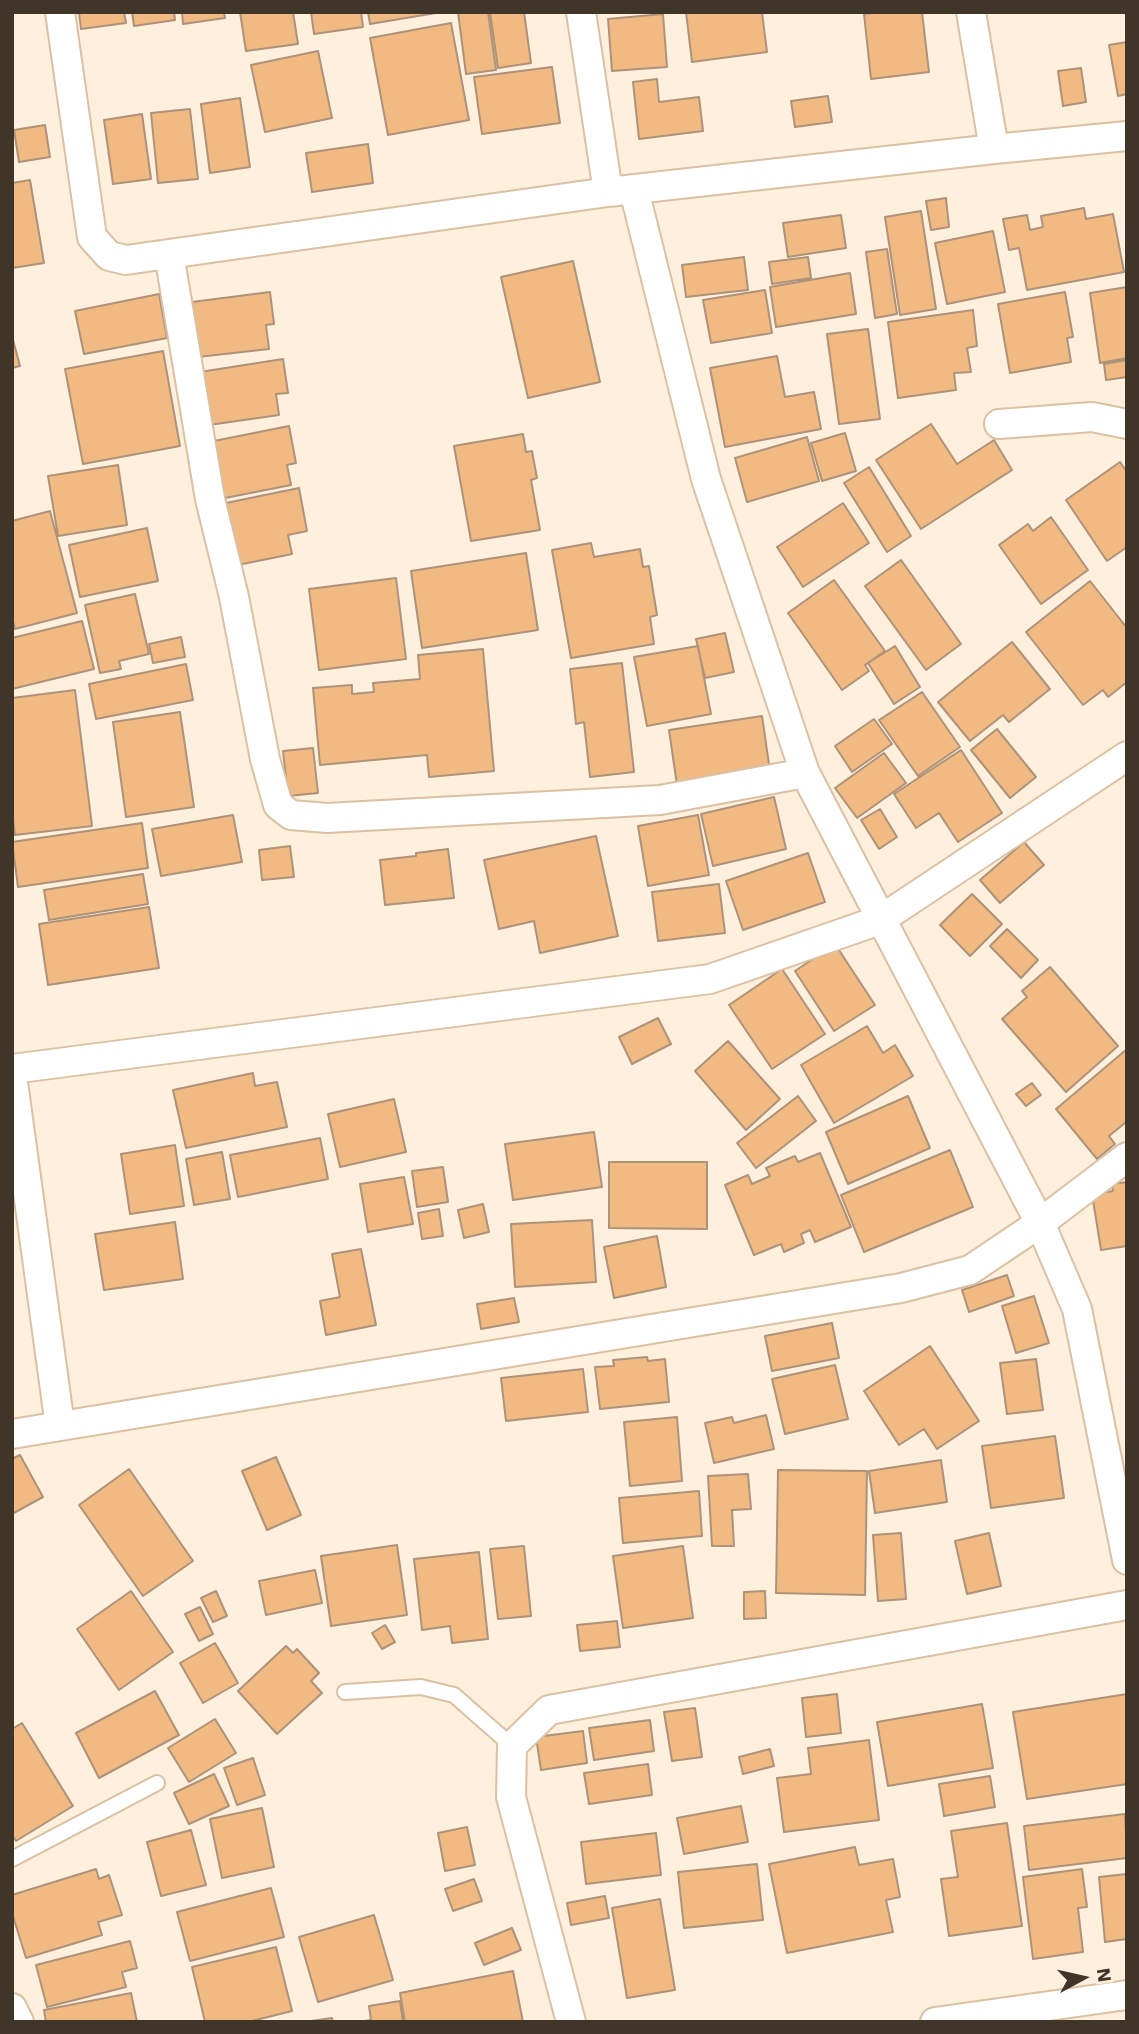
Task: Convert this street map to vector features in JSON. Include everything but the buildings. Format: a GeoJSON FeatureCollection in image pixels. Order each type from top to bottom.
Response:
{"type":"FeatureCollection","features":[{"type":"Feature","properties":{"kind":"street"},"geometry":{"type":"LineString","coordinates":[[60,12],[92,237],[109,256],[126,260],[621,191],[1127,136]]}},
{"type":"Feature","properties":{"kind":"street"},"geometry":{"type":"LineString","coordinates":[[580,12],[621,191],[706,479],[804,774],[1040,1223],[1077,1309],[1127,1560]]}},
{"type":"Feature","properties":{"kind":"street"},"geometry":{"type":"LineString","coordinates":[[971,12],[994,149]]}},
{"type":"Feature","properties":{"kind":"street"},"geometry":{"type":"LineString","coordinates":[[169,254],[210,499],[233,597],[265,759],[278,805],[291,815],[327,818],[660,800],[804,774]]}},
{"type":"Feature","properties":{"kind":"street"},"geometry":{"type":"LineString","coordinates":[[999,424],[1092,417],[1127,424]]}},
{"type":"Feature","properties":{"kind":"street"},"geometry":{"type":"LineString","coordinates":[[12,1069],[710,979],[880,920],[1127,756]]}},
{"type":"Feature","properties":{"kind":"street"},"geometry":{"type":"LineString","coordinates":[[12,1075],[61,1426]]}},
{"type":"Feature","properties":{"kind":"street"},"geometry":{"type":"LineString","coordinates":[[12,1434],[901,1288],[970,1270],[1040,1223],[1127,1157]]}},
{"type":"Feature","properties":{"kind":"street"},"geometry":{"type":"LineString","coordinates":[[571,2022],[511,1797],[512,1746],[549,1710],[1127,1605]]}},
{"type":"Feature","properties":{"kind":"street"},"geometry":{"type":"LineString","coordinates":[[934,2022],[1127,1995]]}},
{"type":"Feature","properties":{"kind":"street"},"geometry":{"type":"LineString","coordinates":[[12,2008],[19,2022]]}},
{"type":"Feature","properties":{"kind":"lane"},"geometry":{"type":"LineString","coordinates":[[345,1692],[421,1687],[454,1695],[512,1746]]}},
{"type":"Feature","properties":{"kind":"lane"},"geometry":{"type":"LineString","coordinates":[[12,1859],[158,1783]]}}]}
